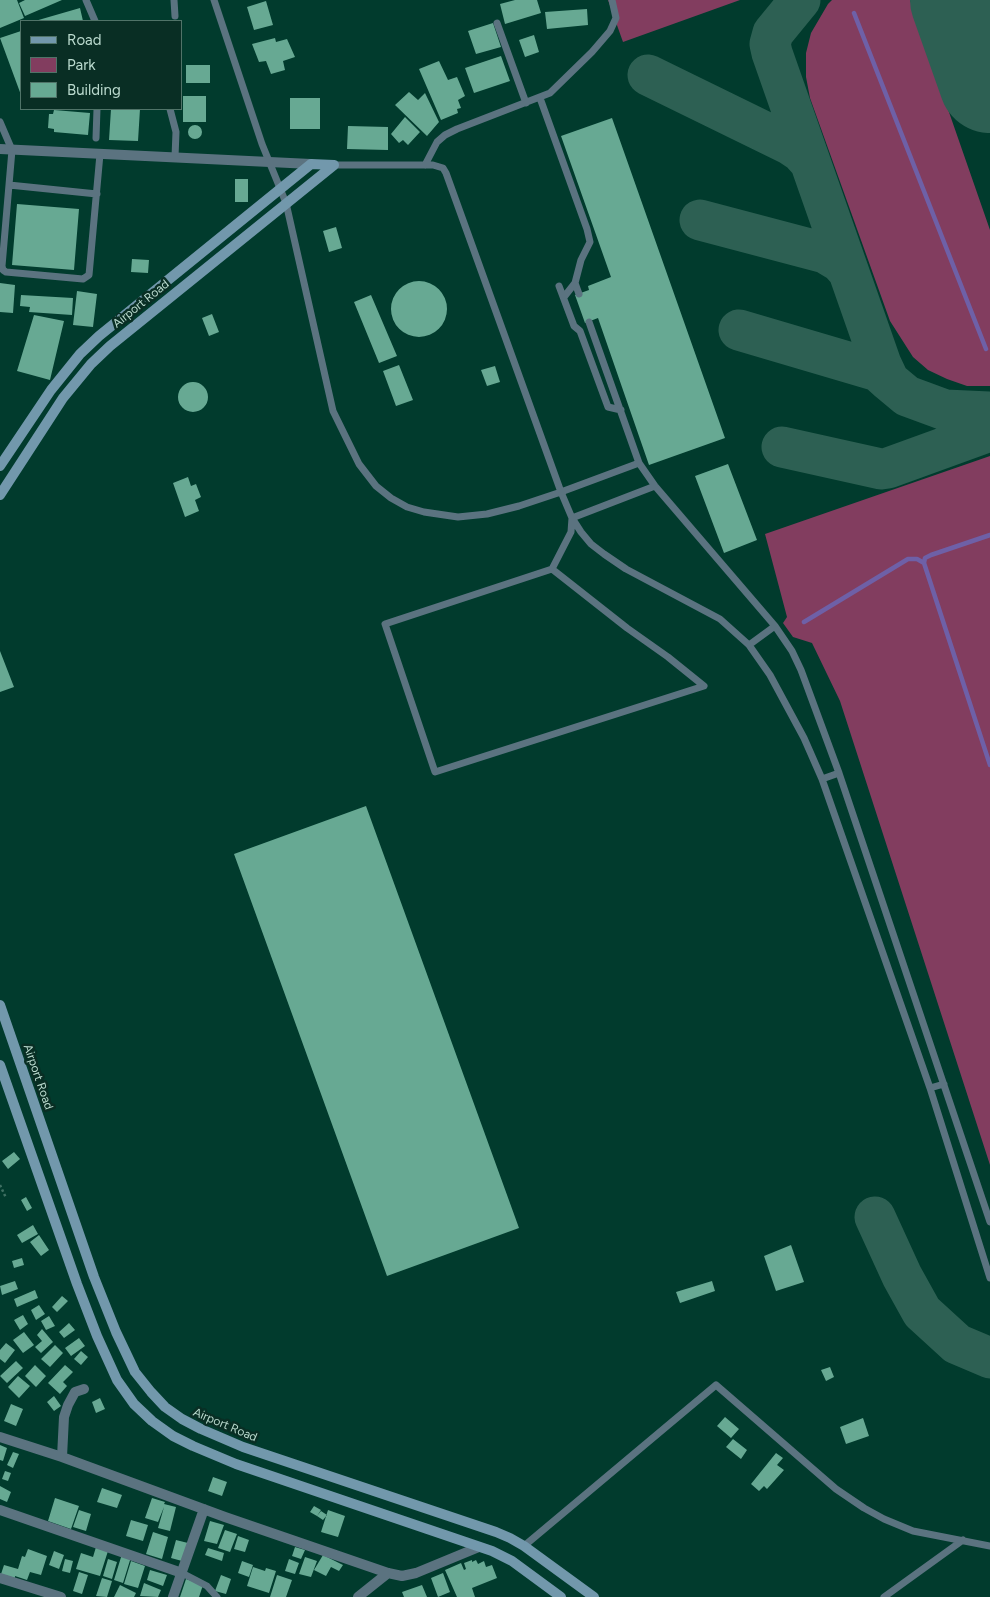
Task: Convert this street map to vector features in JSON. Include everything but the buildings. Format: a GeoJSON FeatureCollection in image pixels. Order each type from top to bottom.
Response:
{"type":"FeatureCollection","features":[{"type":"Feature","properties":{"kind":"main road"},"geometry":{"type":"LineString","coordinates":[[311,164],[334,165]]}},
{"type":"Feature","properties":{"kind":"main road","name":"Airport Road"},"geometry":{"type":"LineString","coordinates":[[0,466],[51,390],[80,354],[311,164]]}},
{"type":"Feature","properties":{"kind":"main road","name":"Airport Road"},"geometry":{"type":"LineString","coordinates":[[0,495],[63,398],[91,364],[110,346],[334,165]]}},
{"type":"Feature","properties":{"kind":"main road","name":"Airport Road"},"geometry":{"type":"LineString","coordinates":[[0,1005],[94,1277],[116,1332],[135,1372],[165,1407],[201,1429],[243,1447],[496,1532],[524,1546],[594,1597]]}},
{"type":"Feature","properties":{"kind":"main road"},"geometry":{"type":"LineString","coordinates":[[0,1065],[97,1336],[117,1380],[134,1404],[152,1421],[173,1436],[193,1446],[236,1464],[479,1547],[512,1561],[561,1597]]}},
{"type":"Feature","properties":{"kind":"main road"},"geometry":{"type":"LineString","coordinates":[[353,1503],[359,1486]]}},
{"type":"Feature","properties":{"kind":"main road"},"geometry":{"type":"LineString","coordinates":[[479,1547],[484,1529]]}},
{"type":"Feature","properties":{"kind":"street"},"geometry":{"type":"LineString","coordinates":[[0,149],[311,164]]}},
{"type":"Feature","properties":{"kind":"street"},"geometry":{"type":"LineString","coordinates":[[62,1457],[64,1417],[68,1405],[76,1392],[84,1388]]}},
{"type":"Feature","properties":{"kind":"street"},"geometry":{"type":"LineString","coordinates":[[0,1437],[62,1457],[388,1573],[402,1576],[416,1574],[479,1547]]}},
{"type":"Feature","properties":{"kind":"street"},"geometry":{"type":"LineString","coordinates":[[173,1597],[204,1509]]}},
{"type":"Feature","properties":{"kind":"street"},"geometry":{"type":"LineString","coordinates":[[0,1510],[182,1573]]}},
{"type":"Feature","properties":{"kind":"street"},"geometry":{"type":"LineString","coordinates":[[358,1597],[388,1573]]}},
{"type":"Feature","properties":{"kind":"street"},"geometry":{"type":"LineString","coordinates":[[0,1578],[61,1597]]}},
{"type":"Feature","properties":{"kind":"lane"},"geometry":{"type":"LineString","coordinates":[[86,0],[95,20]]}},
{"type":"Feature","properties":{"kind":"lane"},"geometry":{"type":"LineString","coordinates":[[174,0],[175,16]]}},
{"type":"Feature","properties":{"kind":"lane"},"geometry":{"type":"LineString","coordinates":[[214,0],[286,203],[334,411],[359,464],[376,486],[391,498],[407,507],[424,512],[458,517],[487,514],[561,492],[640,462]]}},
{"type":"Feature","properties":{"kind":"lane"},"geometry":{"type":"LineString","coordinates":[[425,165],[437,142],[457,128],[550,93],[592,52],[610,31],[616,18],[612,0]]}},
{"type":"Feature","properties":{"kind":"lane"},"geometry":{"type":"LineString","coordinates":[[497,23],[526,103]]}},
{"type":"Feature","properties":{"kind":"lane"},"geometry":{"type":"LineString","coordinates":[[540,98],[588,235],[589,245],[581,260],[575,282],[564,297]]}},
{"type":"Feature","properties":{"kind":"lane"},"geometry":{"type":"LineString","coordinates":[[96,138],[97,110]]}},
{"type":"Feature","properties":{"kind":"lane"},"geometry":{"type":"LineString","coordinates":[[170,110],[176,132],[175,157]]}},
{"type":"Feature","properties":{"kind":"lane"},"geometry":{"type":"LineString","coordinates":[[0,122],[12,150],[2,266],[6,272],[83,279],[90,275],[100,154]]}},
{"type":"Feature","properties":{"kind":"lane"},"geometry":{"type":"LineString","coordinates":[[334,165],[425,165],[443,168],[572,518],[591,544],[604,554],[654,584],[720,619],[749,645],[786,702],[822,779],[930,1088],[990,1278]]}},
{"type":"Feature","properties":{"kind":"lane"},"geometry":{"type":"LineString","coordinates":[[9,185],[97,194]]}},
{"type":"Feature","properties":{"kind":"lane"},"geometry":{"type":"LineString","coordinates":[[575,282],[579,294]]}},
{"type":"Feature","properties":{"kind":"lane"},"geometry":{"type":"LineString","coordinates":[[559,286],[574,326],[580,331],[608,407],[621,410]]}},
{"type":"Feature","properties":{"kind":"lane"},"geometry":{"type":"LineString","coordinates":[[589,322],[640,462],[655,486],[775,626],[792,651],[801,670],[839,774],[990,1222]]}},
{"type":"Feature","properties":{"kind":"lane"},"geometry":{"type":"LineString","coordinates":[[572,518],[655,486]]}},
{"type":"Feature","properties":{"kind":"lane"},"geometry":{"type":"LineString","coordinates":[[552,569],[704,686],[435,772],[385,624],[552,569],[571,532],[572,518]]}},
{"type":"Feature","properties":{"kind":"lane"},"geometry":{"type":"LineString","coordinates":[[749,645],[775,626]]}},
{"type":"Feature","properties":{"kind":"lane"},"geometry":{"type":"LineString","coordinates":[[822,779],[839,774]]}},
{"type":"Feature","properties":{"kind":"lane"},"geometry":{"type":"LineString","coordinates":[[930,1088],[944,1084]]}},
{"type":"Feature","properties":{"kind":"lane"},"geometry":{"type":"LineString","coordinates":[[524,1546],[716,1385],[836,1489],[864,1508],[913,1531],[990,1546]]}},
{"type":"Feature","properties":{"kind":"lane"},"geometry":{"type":"LineString","coordinates":[[884,1597],[963,1540]]}},
{"type":"Feature","properties":{"kind":"lane"},"geometry":{"type":"LineString","coordinates":[[182,1573],[207,1586],[217,1597]]}},
{"type":"Feature","properties":{"kind":"path"},"geometry":{"type":"LineString","coordinates":[[0,1185],[6,1198]]}},
{"type":"Feature","properties":{"kind":"green space"},"geometry":{"type":"Polygon","coordinates":[[[608,0],[740,0],[623,42],[608,0]]]}},
{"type":"Feature","properties":{"kind":"green space"},"geometry":{"type":"Polygon","coordinates":[[[832,0],[910,0],[990,230],[990,386],[967,386],[928,370],[913,357],[890,321],[810,98],[806,77],[806,53],[811,33],[832,0]]]}},
{"type":"Feature","properties":{"kind":"green space"},"geometry":{"type":"Polygon","coordinates":[[[990,456],[990,1165],[840,701],[812,643],[793,637],[783,623],[787,617],[765,534],[990,456]]]}},
{"type":"Feature","properties":{"kind":"waterway"},"geometry":{"type":"LineString","coordinates":[[854,13],[986,349]]}},
{"type":"Feature","properties":{"kind":"waterway"},"geometry":{"type":"LineString","coordinates":[[990,535],[931,555],[925,558],[924,563],[990,765]]}},
{"type":"Feature","properties":{"kind":"waterway"},"geometry":{"type":"LineString","coordinates":[[804,622],[908,559],[917,559],[924,563]]}},
{"type":"Feature","properties":{"kind":"taxiway"},"geometry":{"type":"LineString","coordinates":[[800,0],[773,33],[770,44],[772,53],[881,364],[889,381],[907,396],[945,410],[990,412]]}},
{"type":"Feature","properties":{"kind":"taxiway"},"geometry":{"type":"LineString","coordinates":[[648,75],[789,144],[801,152],[810,162]]}},
{"type":"Feature","properties":{"kind":"taxiway"},"geometry":{"type":"LineString","coordinates":[[700,220],[825,253],[840,262],[848,271]]}},
{"type":"Feature","properties":{"kind":"taxiway"},"geometry":{"type":"LineString","coordinates":[[739,330],[878,371],[889,381]]}},
{"type":"Feature","properties":{"kind":"taxiway"},"geometry":{"type":"LineString","coordinates":[[782,447],[881,469],[990,431]]}},
{"type":"Feature","properties":{"kind":"taxiway"},"geometry":{"type":"LineString","coordinates":[[875,1217],[902,1276],[922,1312],[957,1344],[990,1358]]}},
{"type":"Feature","properties":{"kind":"runway"},"geometry":{"type":"LineString","coordinates":[[961,0],[990,82]]}}]}
